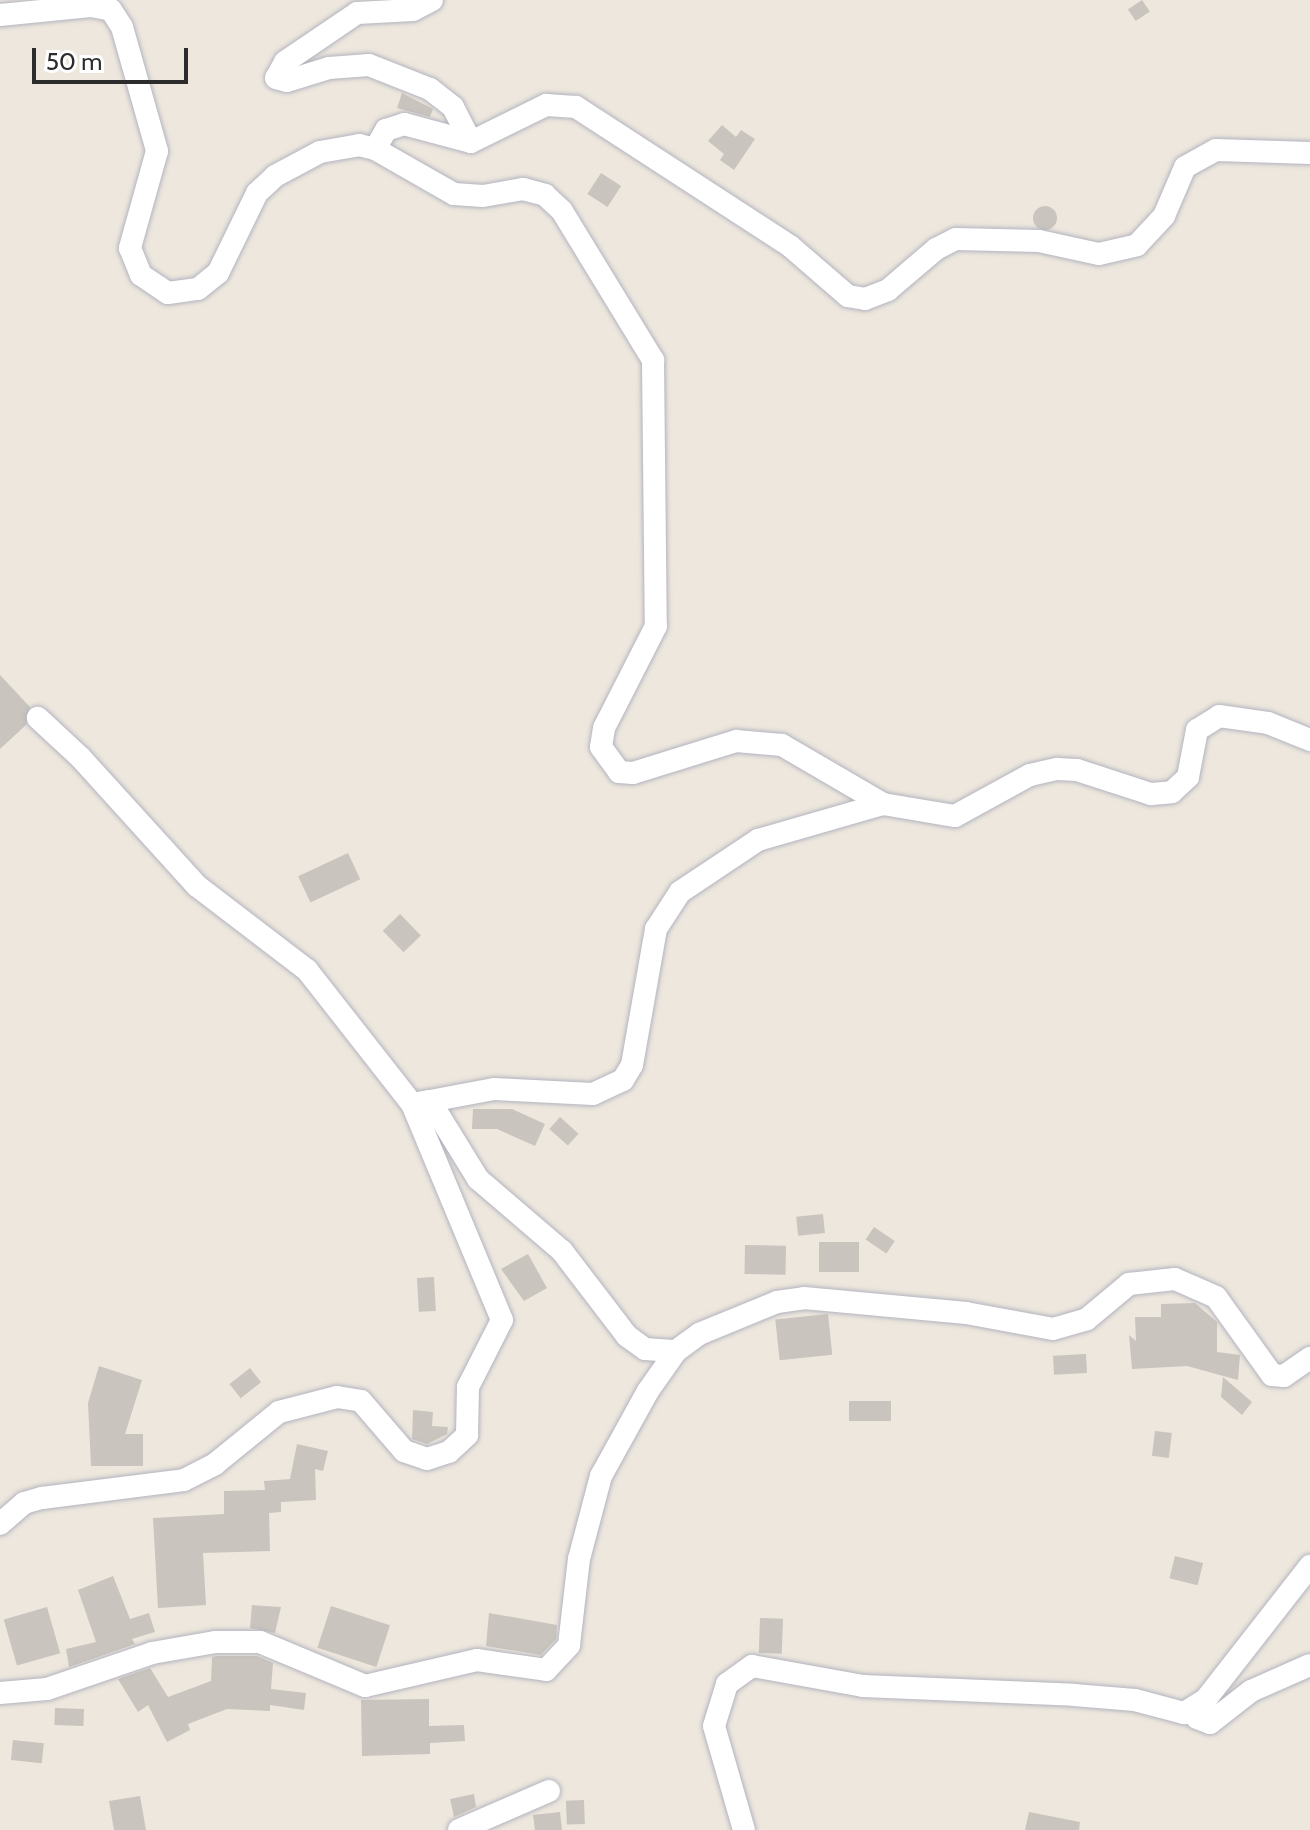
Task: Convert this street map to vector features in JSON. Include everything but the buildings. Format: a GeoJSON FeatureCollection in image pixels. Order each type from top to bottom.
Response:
{"type":"FeatureCollection","features":[{"type":"Feature","properties":{"kind":"street"},"geometry":{"type":"LineString","coordinates":[[432,0],[413,10],[357,13],[285,62],[276,78],[284,81],[329,68],[369,65],[430,89],[453,107],[471,142]]}},
{"type":"Feature","properties":{"kind":"street"},"geometry":{"type":"LineString","coordinates":[[0,15],[91,6],[111,10],[122,27],[157,151],[130,248],[141,275],[168,293],[198,289],[218,273],[257,193],[275,176],[320,152],[359,145],[375,149],[454,194],[483,196],[523,189],[545,195],[562,211],[653,360],[656,626],[604,728],[601,747],[611,764],[633,773],[736,741],[782,745],[883,804],[955,816],[1030,775],[1057,769],[1077,770],[1151,794],[1172,792],[1188,777],[1197,730],[1219,716],[1268,723],[1310,740]]}},
{"type":"Feature","properties":{"kind":"street"},"geometry":{"type":"LineString","coordinates":[[375,149],[386,130],[404,124],[471,142],[546,105],[576,107],[790,246],[848,296],[865,299],[888,290],[936,249],[956,239],[1039,241],[1099,254],[1137,245],[1164,216],[1185,167],[1216,150],[1310,153]]}},
{"type":"Feature","properties":{"kind":"street"},"geometry":{"type":"LineString","coordinates":[[38,718],[81,758],[197,886],[307,970],[421,1102],[478,1179],[562,1251],[588,1291],[627,1336],[645,1349],[676,1351]]}},
{"type":"Feature","properties":{"kind":"street"},"geometry":{"type":"LineString","coordinates":[[421,1102],[494,1089],[593,1094],[623,1080],[632,1065],[656,929],[680,892],[758,840],[883,804]]}},
{"type":"Feature","properties":{"kind":"street"},"geometry":{"type":"LineString","coordinates":[[0,1524],[24,1503],[42,1498],[184,1480],[215,1464],[279,1412],[337,1397],[361,1401],[394,1442],[414,1455],[427,1459],[459,1444],[467,1435],[468,1387],[502,1320],[501,1310],[421,1102]]}},
{"type":"Feature","properties":{"kind":"street"},"geometry":{"type":"LineString","coordinates":[[0,1693],[47,1689],[152,1653],[216,1642],[260,1642],[365,1686],[477,1660],[546,1670],[569,1645],[579,1559],[601,1476],[622,1432],[676,1351],[721,1321],[804,1298],[966,1313],[1053,1329],[1087,1319],[1129,1284],[1175,1279],[1216,1297],[1272,1375],[1284,1376],[1310,1358]]}},
{"type":"Feature","properties":{"kind":"street"},"geometry":{"type":"LineString","coordinates":[[1193,1711],[1310,1566]]}},
{"type":"Feature","properties":{"kind":"street"},"geometry":{"type":"LineString","coordinates":[[744,1830],[714,1726],[727,1684],[752,1666],[863,1686],[1059,1693],[1193,1711],[1210,1723],[1251,1691],[1310,1665]]}},
{"type":"Feature","properties":{"kind":"street"},"geometry":{"type":"LineString","coordinates":[[459,1830],[549,1791]]}}]}
